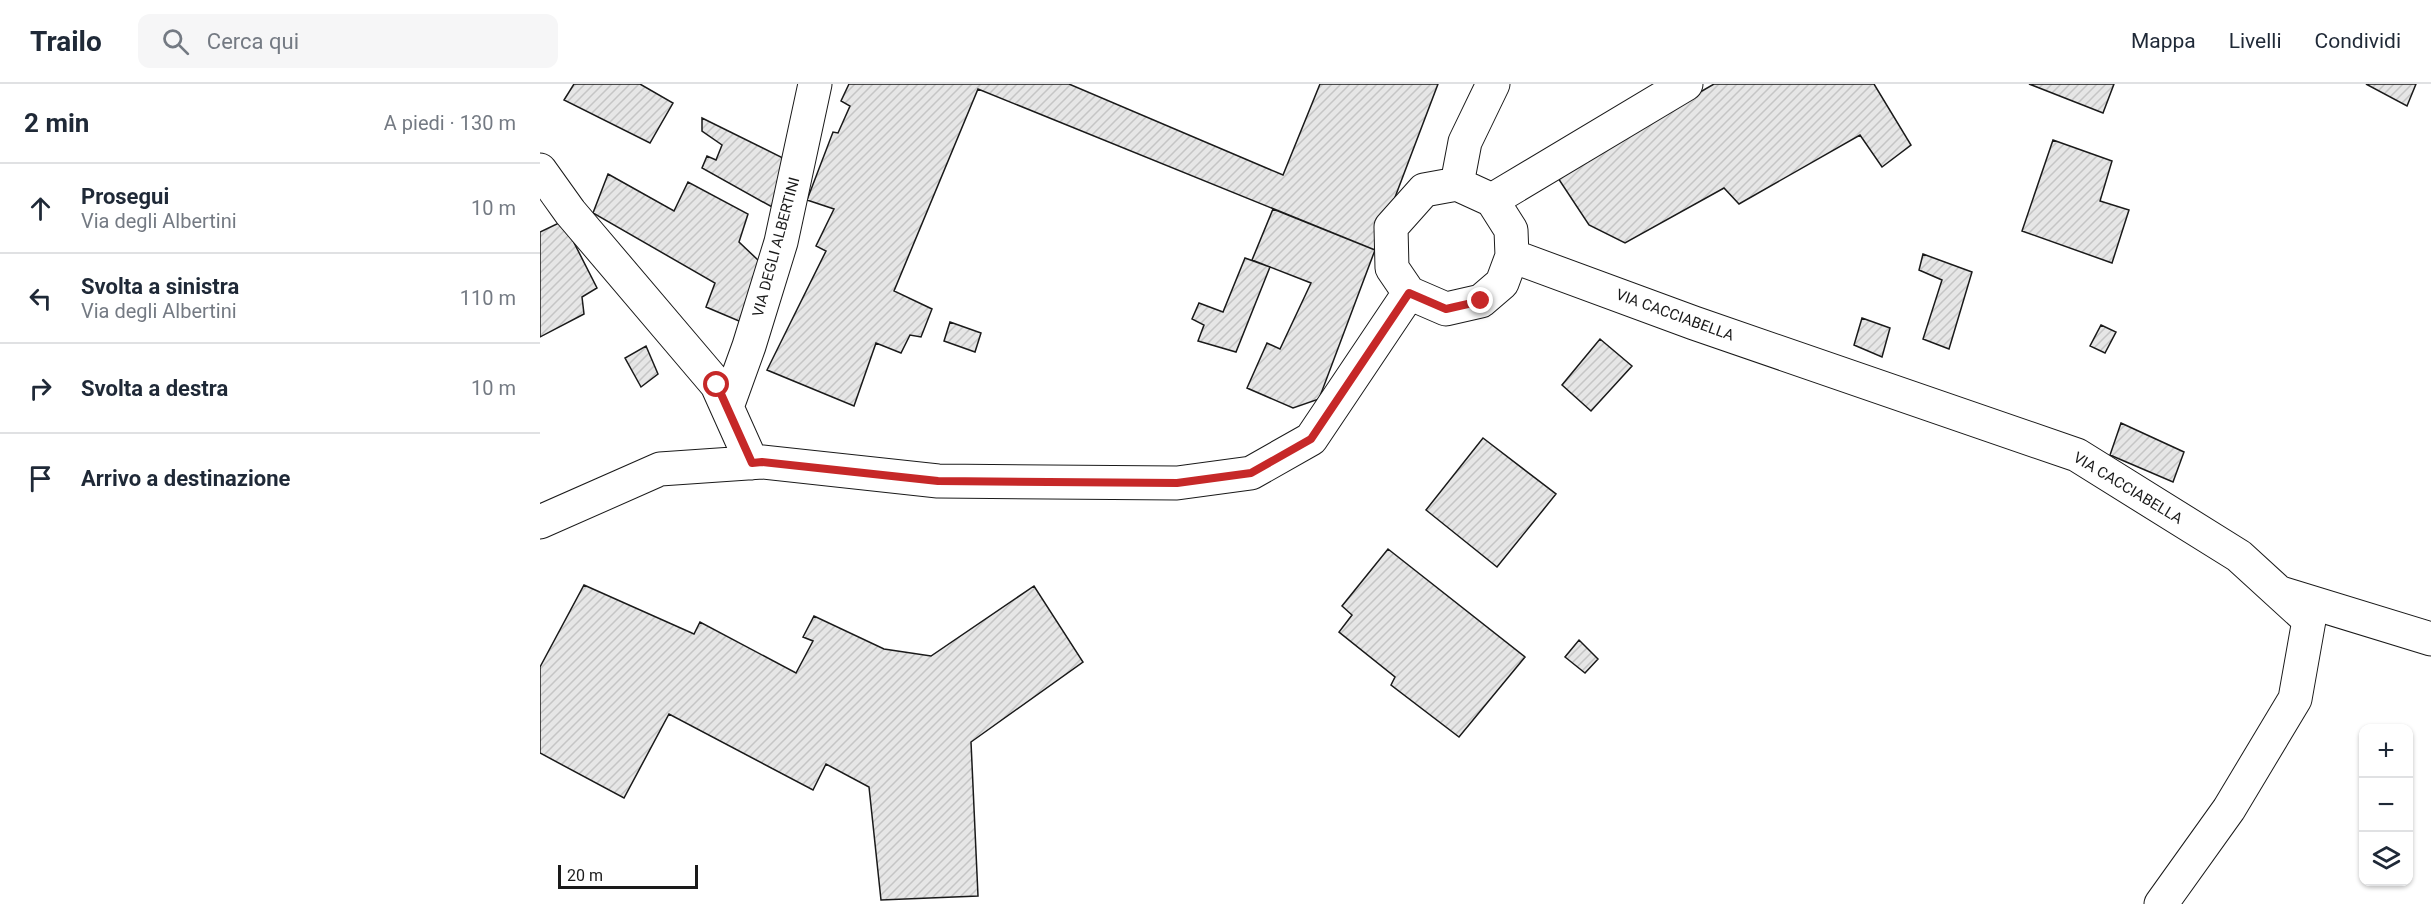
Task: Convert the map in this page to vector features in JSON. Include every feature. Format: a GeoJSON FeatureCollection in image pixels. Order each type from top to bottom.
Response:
{"type":"FeatureCollection","features":[{"type":"Feature","properties":{"kind":"street","name":"VIA DEGLI ALBERTINI"},"geometry":{"type":"LineString","coordinates":[[727,407],[749,346],[781,242],[815,84]]}},
{"type":"Feature","properties":{"kind":"street"},"geometry":{"type":"LineString","coordinates":[[1457,184],[1465,142],[1493,84]]}},
{"type":"Feature","properties":{"kind":"street"},"geometry":{"type":"LineString","coordinates":[[1492,200],[1686,84]]}},
{"type":"Feature","properties":{"kind":"street"},"geometry":{"type":"LineString","coordinates":[[540,170],[570,212],[717,385],[752,463]]}},
{"type":"Feature","properties":{"kind":"street"},"geometry":{"type":"LineString","coordinates":[[1457,184],[1492,200],[1511,230],[1512,256],[1502,282],[1481,301],[1446,309],[1409,293],[1392,268],[1391,227],[1424,190],[1457,184]]}},
{"type":"Feature","properties":{"kind":"street","name":"VIA CACCIABELLA"},"geometry":{"type":"LineString","coordinates":[[1512,256],[1694,323],[2078,455],[2239,556],[2308,620],[2295,699],[2229,809],[2161,904]]}},
{"type":"Feature","properties":{"kind":"street"},"geometry":{"type":"LineString","coordinates":[[540,522],[660,469],[762,462],[938,481],[1177,483],[1251,473],[1311,439],[1409,293]]}},
{"type":"Feature","properties":{"kind":"street"},"geometry":{"type":"LineString","coordinates":[[2277,592],[2431,639]]}},
{"type":"Feature","properties":{"kind":"building"},"geometry":{"type":"Polygon","coordinates":[[[574,84],[640,84],[673,103],[650,143],[564,100],[574,84]]]}},
{"type":"Feature","properties":{"kind":"building"},"geometry":{"type":"Polygon","coordinates":[[[849,84],[1069,84],[1283,175],[1320,84],[1438,84],[1375,250],[978,89],[894,291],[932,309],[921,337],[910,335],[901,353],[876,343],[854,406],[767,370],[826,251],[816,246],[834,209],[807,200],[833,132],[838,133],[850,106],[841,101],[849,84]]]}},
{"type":"Feature","properties":{"kind":"building"},"geometry":{"type":"Polygon","coordinates":[[[1714,84],[1874,84],[1911,145],[1882,167],[1860,135],[1739,204],[1724,188],[1625,243],[1589,225],[1556,175],[1714,84]]]}},
{"type":"Feature","properties":{"kind":"building"},"geometry":{"type":"Polygon","coordinates":[[[2029,84],[2114,84],[2103,113],[2029,84]]]}},
{"type":"Feature","properties":{"kind":"building"},"geometry":{"type":"Polygon","coordinates":[[[2366,84],[2416,84],[2407,106],[2366,84]]]}},
{"type":"Feature","properties":{"kind":"building"},"geometry":{"type":"Polygon","coordinates":[[[702,118],[789,161],[772,207],[702,168],[707,156],[716,160],[722,145],[702,131],[702,118]]]}},
{"type":"Feature","properties":{"kind":"building"},"geometry":{"type":"Polygon","coordinates":[[[2053,140],[2112,161],[2100,201],[2129,210],[2112,263],[2022,231],[2053,140]]]}},
{"type":"Feature","properties":{"kind":"building"},"geometry":{"type":"Polygon","coordinates":[[[608,174],[674,211],[688,182],[748,214],[739,242],[759,261],[746,324],[706,307],[715,283],[593,213],[608,174]]]}},
{"type":"Feature","properties":{"kind":"building"},"geometry":{"type":"Polygon","coordinates":[[[1273,209],[1375,250],[1319,399],[1293,408],[1247,388],[1267,343],[1280,349],[1311,283],[1252,260],[1273,209]]]}},
{"type":"Feature","properties":{"kind":"building"},"geometry":{"type":"Polygon","coordinates":[[[563,221],[597,288],[582,297],[584,314],[540,337],[540,232],[563,221]]]}},
{"type":"Feature","properties":{"kind":"building"},"geometry":{"type":"Polygon","coordinates":[[[1923,254],[1972,272],[1949,349],[1923,339],[1942,280],[1919,270],[1923,254]]]}},
{"type":"Feature","properties":{"kind":"building"},"geometry":{"type":"Polygon","coordinates":[[[1245,258],[1270,267],[1236,352],[1198,341],[1204,325],[1192,319],[1199,303],[1223,312],[1245,258]]]}},
{"type":"Feature","properties":{"kind":"building"},"geometry":{"type":"Polygon","coordinates":[[[1862,318],[1890,328],[1882,357],[1854,345],[1862,318]]]}},
{"type":"Feature","properties":{"kind":"building"},"geometry":{"type":"Polygon","coordinates":[[[950,322],[981,333],[975,352],[944,341],[950,322]]]}},
{"type":"Feature","properties":{"kind":"building"},"geometry":{"type":"Polygon","coordinates":[[[2101,325],[2116,332],[2105,353],[2090,346],[2101,325]]]}},
{"type":"Feature","properties":{"kind":"building"},"geometry":{"type":"Polygon","coordinates":[[[1600,339],[1632,366],[1591,411],[1562,385],[1600,339]]]}},
{"type":"Feature","properties":{"kind":"building"},"geometry":{"type":"Polygon","coordinates":[[[646,346],[658,374],[641,387],[625,358],[646,346]]]}},
{"type":"Feature","properties":{"kind":"building"},"geometry":{"type":"Polygon","coordinates":[[[2121,423],[2184,452],[2173,482],[2110,455],[2121,423]]]}},
{"type":"Feature","properties":{"kind":"building"},"geometry":{"type":"Polygon","coordinates":[[[1483,438],[1556,494],[1497,567],[1426,510],[1483,438]]]}},
{"type":"Feature","properties":{"kind":"building"},"geometry":{"type":"Polygon","coordinates":[[[1388,549],[1525,657],[1459,737],[1391,685],[1395,677],[1339,632],[1352,615],[1342,606],[1388,549]]]}},
{"type":"Feature","properties":{"kind":"building"},"geometry":{"type":"Polygon","coordinates":[[[584,585],[694,634],[700,622],[796,673],[813,641],[803,637],[814,616],[884,649],[931,656],[1034,586],[1083,662],[971,742],[978,896],[881,900],[869,787],[826,764],[813,790],[669,714],[624,798],[540,753],[540,667],[584,585]]]}},
{"type":"Feature","properties":{"kind":"building"},"geometry":{"type":"Polygon","coordinates":[[[1579,640],[1598,659],[1585,673],[1565,657],[1579,640]]]}},
{"type":"Feature","properties":{"kind":"route"},"geometry":{"type":"LineString","coordinates":[[717,385],[752,463],[762,462],[938,481],[1177,483],[1251,473],[1311,439],[1409,293],[1446,309],[1481,301]]}}]}
